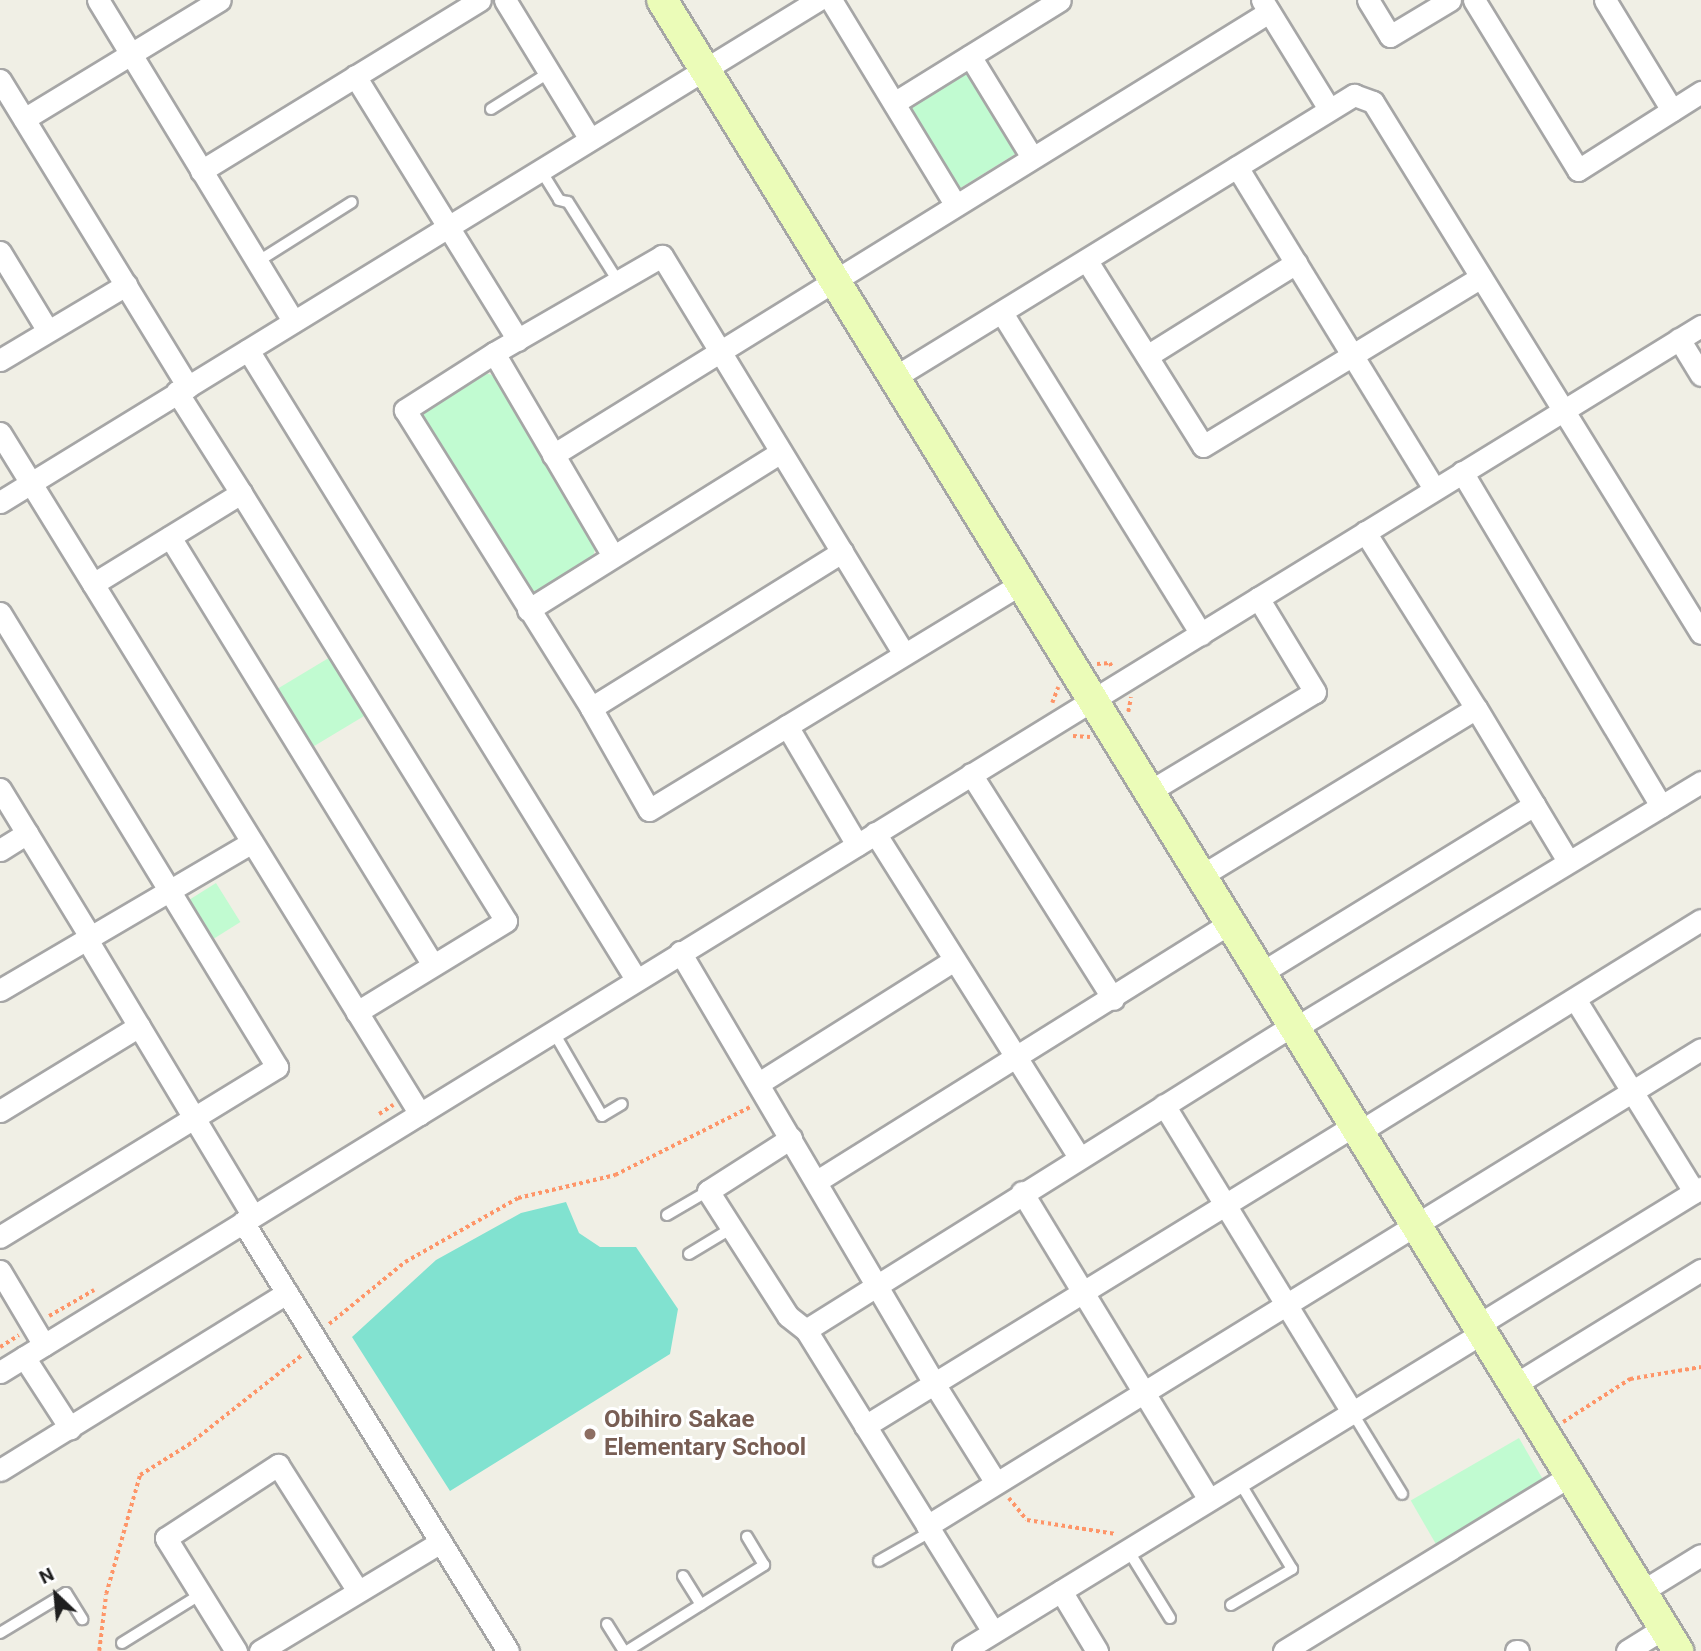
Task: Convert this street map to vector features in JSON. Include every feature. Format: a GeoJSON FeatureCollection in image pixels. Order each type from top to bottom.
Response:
{"type":"FeatureCollection","features":[{"type":"Feature","properties":{"kind":"street"},"geometry":{"type":"LineString","coordinates":[[98,0],[293,321]]}},
{"type":"Feature","properties":{"kind":"street"},"geometry":{"type":"LineString","coordinates":[[24,119],[220,0]]}},
{"type":"Feature","properties":{"kind":"street"},"geometry":{"type":"LineString","coordinates":[[201,171],[480,0]]}},
{"type":"Feature","properties":{"kind":"street"},"geometry":{"type":"LineString","coordinates":[[505,0],[590,139]]}},
{"type":"Feature","properties":{"kind":"street"},"geometry":{"type":"LineString","coordinates":[[662,0],[1671,1640],[1627,1651]]}},
{"type":"Feature","properties":{"kind":"street"},"geometry":{"type":"LineString","coordinates":[[0,502],[818,0]]}},
{"type":"Feature","properties":{"kind":"street"},"geometry":{"type":"LineString","coordinates":[[831,0],[955,204]]}},
{"type":"Feature","properties":{"kind":"street"},"geometry":{"type":"LineString","coordinates":[[894,103],[1060,0]]}},
{"type":"Feature","properties":{"kind":"street"},"geometry":{"type":"LineString","coordinates":[[1368,0],[1390,36],[1450,0]]}},
{"type":"Feature","properties":{"kind":"street"},"geometry":{"type":"LineString","coordinates":[[1474,0],[1578,170],[1672,110],[1699,98]]}},
{"type":"Feature","properties":{"kind":"street"},"geometry":{"type":"LineString","coordinates":[[1605,0],[1672,110]]}},
{"type":"Feature","properties":{"kind":"street"},"geometry":{"type":"LineString","coordinates":[[554,455],[1032,157],[1266,6],[1329,109]]}},
{"type":"Feature","properties":{"kind":"street"},"geometry":{"type":"LineString","coordinates":[[970,56],[1032,157]]}},
{"type":"Feature","properties":{"kind":"street"},"geometry":{"type":"LineString","coordinates":[[355,76],[518,340]]}},
{"type":"Feature","properties":{"kind":"street"},"geometry":{"type":"LineString","coordinates":[[0,80],[127,285],[240,493],[506,921],[357,1012]]}},
{"type":"Feature","properties":{"kind":"street"},"geometry":{"type":"LineString","coordinates":[[895,377],[1354,95],[1373,102],[1701,633]]}},
{"type":"Feature","properties":{"kind":"street"},"geometry":{"type":"LineString","coordinates":[[1237,167],[1434,488]]}},
{"type":"Feature","properties":{"kind":"street"},"geometry":{"type":"LineString","coordinates":[[0,252],[48,331]]}},
{"type":"Feature","properties":{"kind":"street"},"geometry":{"type":"LineString","coordinates":[[904,654],[662,256],[494,354],[405,410],[591,708],[649,810],[1022,583]]}},
{"type":"Feature","properties":{"kind":"street"},"geometry":{"type":"LineString","coordinates":[[1087,261],[1203,446],[1481,277]]}},
{"type":"Feature","properties":{"kind":"street"},"geometry":{"type":"LineString","coordinates":[[1147,356],[1296,263]]}},
{"type":"Feature","properties":{"kind":"street"},"geometry":{"type":"LineString","coordinates":[[0,360],[127,285]]}},
{"type":"Feature","properties":{"kind":"street"},"geometry":{"type":"LineString","coordinates":[[1002,313],[1201,634]]}},
{"type":"Feature","properties":{"kind":"street"},"geometry":{"type":"LineString","coordinates":[[0,1372],[1701,326]]}},
{"type":"Feature","properties":{"kind":"street"},"geometry":{"type":"LineString","coordinates":[[1679,339],[1701,375]]}},
{"type":"Feature","properties":{"kind":"street"},"geometry":{"type":"LineString","coordinates":[[247,350],[636,979]]}},
{"type":"Feature","properties":{"kind":"street"},"geometry":{"type":"LineString","coordinates":[[494,354],[613,556]]}},
{"type":"Feature","properties":{"kind":"street"},"geometry":{"type":"LineString","coordinates":[[0,433],[420,1114]]}},
{"type":"Feature","properties":{"kind":"street"},"geometry":{"type":"LineString","coordinates":[[528,610],[781,452]]}},
{"type":"Feature","properties":{"kind":"street"},"geometry":{"type":"LineString","coordinates":[[1462,472],[1661,806]]}},
{"type":"Feature","properties":{"kind":"street"},"geometry":{"type":"LineString","coordinates":[[93,584],[240,493]]}},
{"type":"Feature","properties":{"kind":"street"},"geometry":{"type":"LineString","coordinates":[[1365,532],[1568,861]]}},
{"type":"Feature","properties":{"kind":"street"},"geometry":{"type":"LineString","coordinates":[[170,537],[433,965]]}},
{"type":"Feature","properties":{"kind":"street"},"geometry":{"type":"LineString","coordinates":[[591,708],[842,552]]}},
{"type":"Feature","properties":{"kind":"street"},"geometry":{"type":"LineString","coordinates":[[1150,791],[1315,692],[1258,598]]}},
{"type":"Feature","properties":{"kind":"street"},"geometry":{"type":"LineString","coordinates":[[0,613],[278,1067],[0,1237]]}},
{"type":"Feature","properties":{"kind":"street"},"geometry":{"type":"LineString","coordinates":[[1202,876],[1476,708]]}},
{"type":"Feature","properties":{"kind":"street"},"geometry":{"type":"LineString","coordinates":[[787,726],[857,845]]}},
{"type":"Feature","properties":{"kind":"street"},"geometry":{"type":"LineString","coordinates":[[971,774],[1113,999]]}},
{"type":"Feature","properties":{"kind":"street"},"geometry":{"type":"LineString","coordinates":[[806,1330],[1079,1157],[1701,782]]}},
{"type":"Feature","properties":{"kind":"street"},"geometry":{"type":"LineString","coordinates":[[0,789],[194,1118],[287,1293],[321,1335],[441,1542],[508,1651]]}},
{"type":"Feature","properties":{"kind":"street"},"geometry":{"type":"LineString","coordinates":[[1261,973],[1534,805]]}},
{"type":"Feature","properties":{"kind":"street"},"geometry":{"type":"LineString","coordinates":[[0,850],[27,833]]}},
{"type":"Feature","properties":{"kind":"street"},"geometry":{"type":"LineString","coordinates":[[876,833],[953,961],[1079,1157]]}},
{"type":"Feature","properties":{"kind":"street"},"geometry":{"type":"LineString","coordinates":[[0,990],[252,842]]}},
{"type":"Feature","properties":{"kind":"street"},"geometry":{"type":"LineString","coordinates":[[864,1426],[1224,1203],[1357,1129],[1701,920]]}},
{"type":"Feature","properties":{"kind":"street"},"geometry":{"type":"LineString","coordinates":[[817,1181],[1113,999],[1230,923]]}},
{"type":"Feature","properties":{"kind":"street"},"geometry":{"type":"LineString","coordinates":[[680,952],[933,1382],[996,1483]]}},
{"type":"Feature","properties":{"kind":"street"},"geometry":{"type":"LineString","coordinates":[[764,1091],[953,961]]}},
{"type":"Feature","properties":{"kind":"street"},"geometry":{"type":"LineString","coordinates":[[963,1651],[1060,1591],[1128,1543],[1209,1499],[1352,1412],[1697,1190],[1631,1091],[1575,999]]}},
{"type":"Feature","properties":{"kind":"street"},"geometry":{"type":"LineString","coordinates":[[0,1111],[139,1026]]}},
{"type":"Feature","properties":{"kind":"street"},"geometry":{"type":"LineString","coordinates":[[929,1529],[996,1483],[1144,1390],[1417,1226],[1701,1049]]}},
{"type":"Feature","properties":{"kind":"street"},"geometry":{"type":"LineString","coordinates":[[1164,1105],[1352,1412]]}},
{"type":"Feature","properties":{"kind":"street"},"geometry":{"type":"LineString","coordinates":[[791,1138],[708,1191],[788,1316],[806,1330],[993,1632]]}},
{"type":"Feature","properties":{"kind":"street"},"geometry":{"type":"LineString","coordinates":[[1022,1192],[1209,1499]]}},
{"type":"Feature","properties":{"kind":"street"},"geometry":{"type":"LineString","coordinates":[[1514,1385],[1701,1270]]}},
{"type":"Feature","properties":{"kind":"street"},"geometry":{"type":"LineString","coordinates":[[0,1271],[44,1345]]}},
{"type":"Feature","properties":{"kind":"street"},"geometry":{"type":"LineString","coordinates":[[0,1470],[287,1293]]}},
{"type":"Feature","properties":{"kind":"street"},"geometry":{"type":"LineString","coordinates":[[24,1357],[70,1428]]}},
{"type":"Feature","properties":{"kind":"street"},"geometry":{"type":"LineString","coordinates":[[236,1651],[166,1538],[278,1465],[358,1591]]}},
{"type":"Feature","properties":{"kind":"street"},"geometry":{"type":"LineString","coordinates":[[1284,1651],[1570,1476]]}},
{"type":"Feature","properties":{"kind":"street"},"geometry":{"type":"LineString","coordinates":[[260,1651],[441,1542]]}},
{"type":"Feature","properties":{"kind":"street"},"geometry":{"type":"LineString","coordinates":[[1642,1592],[1701,1555]]}},
{"type":"Feature","properties":{"kind":"street"},"geometry":{"type":"LineString","coordinates":[[1060,1591],[1097,1651]]}},
{"type":"Feature","properties":{"kind":"lane"},"geometry":{"type":"LineString","coordinates":[[491,108],[550,72]]}},
{"type":"Feature","properties":{"kind":"lane"},"geometry":{"type":"LineString","coordinates":[[540,169],[559,200],[568,202],[618,281]]}},
{"type":"Feature","properties":{"kind":"lane"},"geometry":{"type":"LineString","coordinates":[[257,262],[352,202]]}},
{"type":"Feature","properties":{"kind":"lane"},"geometry":{"type":"LineString","coordinates":[[553,1031],[602,1116],[622,1104]]}},
{"type":"Feature","properties":{"kind":"lane"},"geometry":{"type":"LineString","coordinates":[[667,1215],[708,1191]]}},
{"type":"Feature","properties":{"kind":"lane"},"geometry":{"type":"LineString","coordinates":[[689,1254],[732,1228]]}},
{"type":"Feature","properties":{"kind":"lane"},"geometry":{"type":"LineString","coordinates":[[1352,1412],[1402,1494]]}},
{"type":"Feature","properties":{"kind":"lane"},"geometry":{"type":"LineString","coordinates":[[1231,1605],[1292,1569],[1239,1481]]}},
{"type":"Feature","properties":{"kind":"lane"},"geometry":{"type":"LineString","coordinates":[[879,1561],[929,1529]]}},
{"type":"Feature","properties":{"kind":"lane"},"geometry":{"type":"LineString","coordinates":[[607,1624],[625,1651],[701,1605],[764,1565],[747,1536]]}},
{"type":"Feature","properties":{"kind":"lane"},"geometry":{"type":"LineString","coordinates":[[1128,1543],[1170,1618]]}},
{"type":"Feature","properties":{"kind":"lane"},"geometry":{"type":"LineString","coordinates":[[683,1576],[701,1605]]}},
{"type":"Feature","properties":{"kind":"lane"},"geometry":{"type":"LineString","coordinates":[[0,1633],[66,1593],[82,1619]]}},
{"type":"Feature","properties":{"kind":"lane"},"geometry":{"type":"LineString","coordinates":[[122,1643],[201,1594]]}},
{"type":"Feature","properties":{"kind":"path"},"geometry":{"type":"LineString","coordinates":[[99,1651],[106,1594],[140,1475],[188,1445],[405,1262],[518,1198],[615,1175],[764,1091]]}},
{"type":"Feature","properties":{"kind":"path"},"geometry":{"type":"LineString","coordinates":[[996,1483],[1027,1520],[1128,1543]]}},
{"type":"Feature","properties":{"kind":"green space"},"geometry":{"type":"Polygon","coordinates":[[[968,69],[1019,151],[960,188],[909,106],[968,69]]]}},
{"type":"Feature","properties":{"kind":"green space"},"geometry":{"type":"Polygon","coordinates":[[[482,372],[495,376],[596,545],[593,557],[531,595],[422,421],[426,404],[482,372]]]}},
{"type":"Feature","properties":{"kind":"green space"},"geometry":{"type":"Polygon","coordinates":[[[332,656],[367,714],[311,748],[276,689],[332,656]]]}},
{"type":"Feature","properties":{"kind":"green space"},"geometry":{"type":"Polygon","coordinates":[[[216,883],[240,922],[214,938],[190,899],[216,883]]]}},
{"type":"Feature","properties":{"kind":"green space"},"geometry":{"type":"Polygon","coordinates":[[[1519,1438],[1544,1481],[1436,1544],[1411,1500],[1519,1438]]]}},
{"type":"Feature","properties":{"kind":"shaded area"},"geometry":{"type":"Polygon","coordinates":[[[566,1202],[579,1233],[600,1247],[636,1247],[678,1309],[670,1354],[450,1491],[352,1337],[436,1260],[521,1213],[566,1202]]]}},
{"type":"Feature","properties":{"kind":"place","name":"Obihiro Sakae Elementary School"},"geometry":{"type":"Point","coordinates":[590,1434]}}]}
